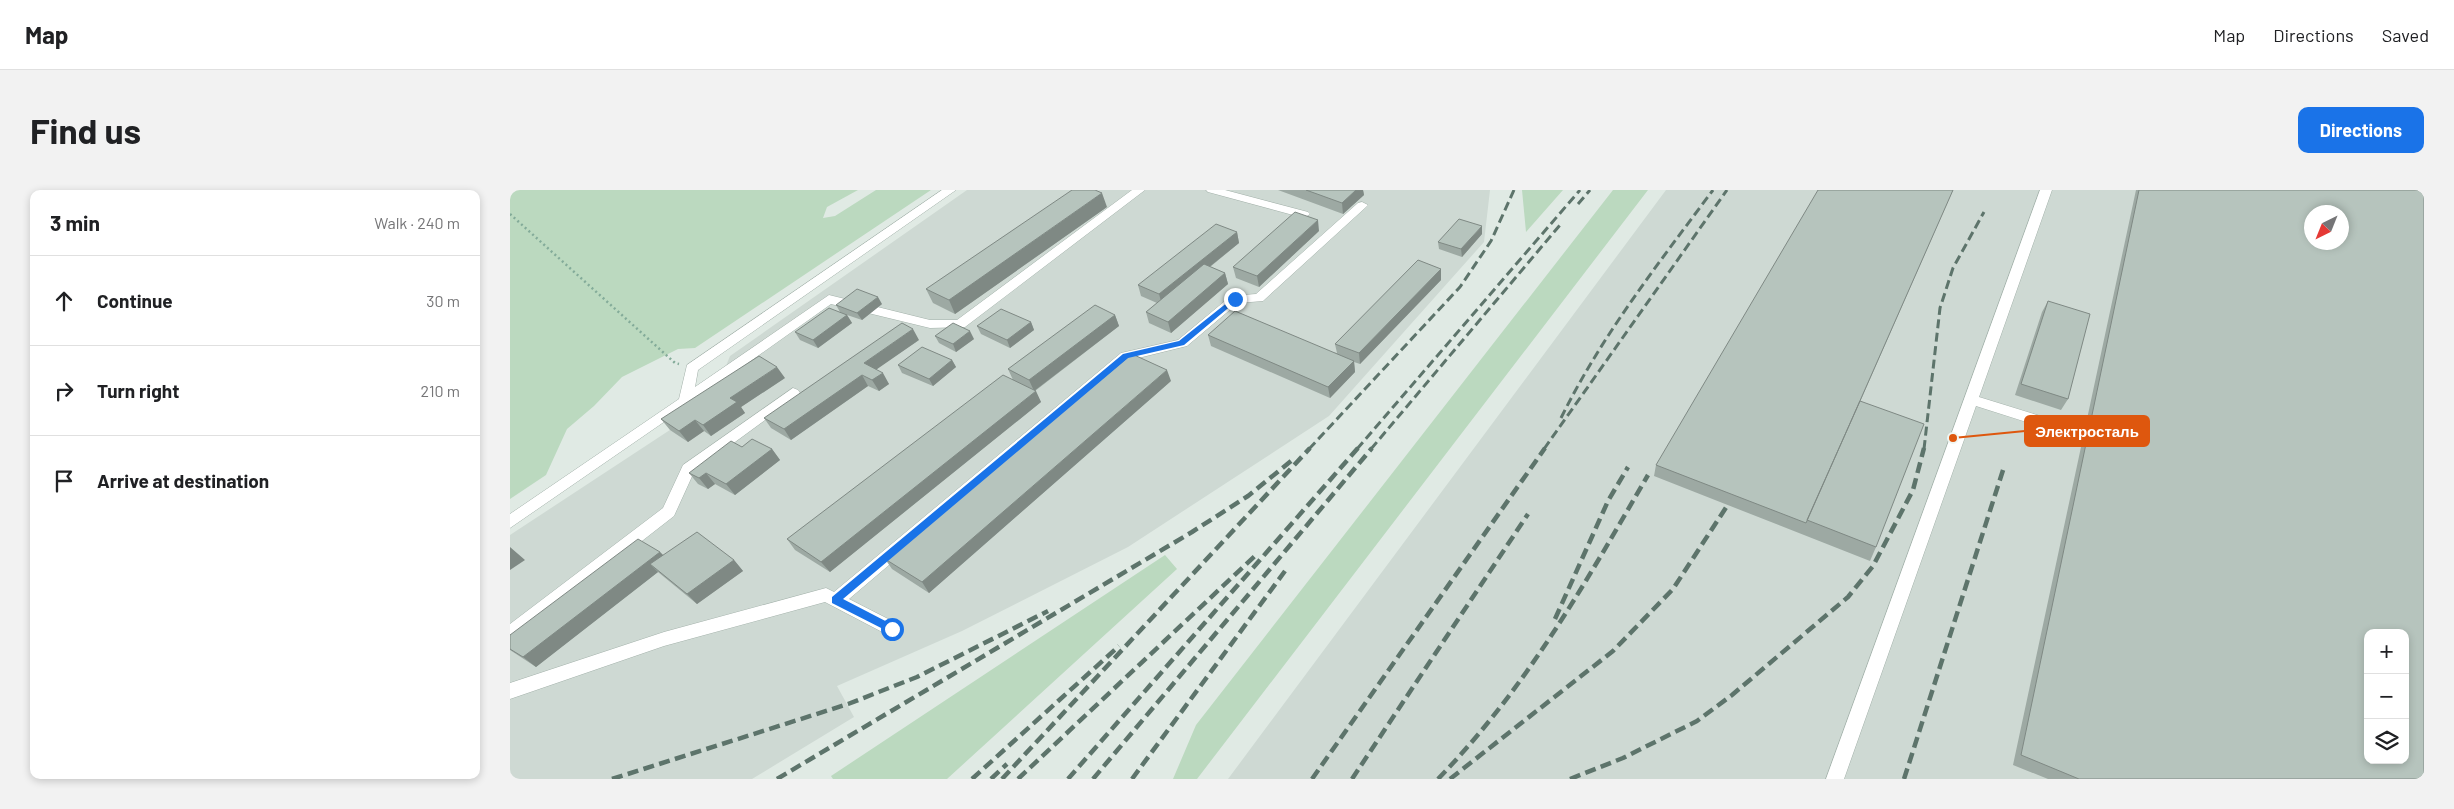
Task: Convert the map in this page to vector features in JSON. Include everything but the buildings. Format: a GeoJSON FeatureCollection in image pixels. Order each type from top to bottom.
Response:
{"type":"FeatureCollection","features":[{"type":"Feature","properties":{"kind":"lane"},"geometry":{"type":"LineString","coordinates":[[685,401],[692,368],[950,190]]}},
{"type":"Feature","properties":{"kind":"lane"},"geometry":{"type":"LineString","coordinates":[[510,522],[828,299],[930,324],[960,324],[1139,190]]}},
{"type":"Feature","properties":{"kind":"lane"},"geometry":{"type":"LineString","coordinates":[[1212,190],[1304,214]]}},
{"type":"Feature","properties":{"kind":"lane"},"geometry":{"type":"LineString","coordinates":[[1835,779],[2046,190]]}},
{"type":"Feature","properties":{"kind":"lane"},"geometry":{"type":"LineString","coordinates":[[836,600],[1126,356],[1182,343],[1235,299],[1259,298],[1362,205]]}},
{"type":"Feature","properties":{"kind":"lane"},"geometry":{"type":"LineString","coordinates":[[510,634],[670,512],[688,468],[793,393]]}},
{"type":"Feature","properties":{"kind":"lane"},"geometry":{"type":"LineString","coordinates":[[1971,399],[2077,433]]}},
{"type":"Feature","properties":{"kind":"lane"},"geometry":{"type":"LineString","coordinates":[[510,691],[664,639],[826,595],[892,629]]}},
{"type":"Feature","properties":{"kind":"path"},"geometry":{"type":"LineString","coordinates":[[510,214],[675,363],[692,368]]}},
{"type":"Feature","properties":{"kind":"shaded area"},"geometry":{"type":"Polygon","coordinates":[[[967,190],[1490,190],[1484,242],[1329,416],[1128,547],[962,631],[837,686],[854,717],[752,779],[510,779],[510,535],[711,403],[730,356],[967,190]]]}},
{"type":"Feature","properties":{"kind":"shaded area"},"geometry":{"type":"Polygon","coordinates":[[[1666,190],[2424,190],[2424,779],[1228,779],[1666,190]]]}},
{"type":"Feature","properties":{"kind":"green space"},"geometry":{"type":"Polygon","coordinates":[[[510,190],[858,190],[827,207],[823,218],[835,216],[876,190],[931,190],[695,348],[678,349],[622,377],[594,406],[567,429],[546,475],[510,499],[510,190]]]}},
{"type":"Feature","properties":{"kind":"green space"},"geometry":{"type":"Polygon","coordinates":[[[1522,190],[1563,190],[1526,232],[1522,190]]]}},
{"type":"Feature","properties":{"kind":"green space"},"geometry":{"type":"Polygon","coordinates":[[[1613,190],[1648,190],[1197,779],[1173,779],[1196,725],[1613,190]]]}},
{"type":"Feature","properties":{"kind":"green space"},"geometry":{"type":"Polygon","coordinates":[[[1165,555],[1177,569],[947,779],[833,779],[831,776],[1165,555]]]}},
{"type":"Feature","properties":{"kind":"railway"},"geometry":{"type":"LineString","coordinates":[[1309,449],[1460,287],[1491,241],[1514,190]]}},
{"type":"Feature","properties":{"kind":"railway"},"geometry":{"type":"LineString","coordinates":[[1357,449],[1580,190]]}},
{"type":"Feature","properties":{"kind":"railway"},"geometry":{"type":"LineString","coordinates":[[1578,204],[1590,190]]}},
{"type":"Feature","properties":{"kind":"railway"},"geometry":{"type":"LineString","coordinates":[[1561,418],[1577,387],[1613,329],[1713,190]]}},
{"type":"Feature","properties":{"kind":"railway"},"geometry":{"type":"LineString","coordinates":[[1544,449],[1727,190]]}},
{"type":"Feature","properties":{"kind":"railway"},"geometry":{"type":"LineString","coordinates":[[1924,449],[1940,308],[1953,268],[1984,212]]}},
{"type":"Feature","properties":{"kind":"railway"},"geometry":{"type":"LineString","coordinates":[[1371,449],[1560,225]]}},
{"type":"Feature","properties":{"kind":"railway"},"geometry":{"type":"LineString","coordinates":[[1002,779],[1310,448]]}},
{"type":"Feature","properties":{"kind":"railway"},"geometry":{"type":"LineString","coordinates":[[1068,779],[1358,448]]}},
{"type":"Feature","properties":{"kind":"railway"},"geometry":{"type":"LineString","coordinates":[[1093,779],[1372,448]]}},
{"type":"Feature","properties":{"kind":"railway"},"geometry":{"type":"LineString","coordinates":[[1312,779],[1545,448]]}},
{"type":"Feature","properties":{"kind":"railway"},"geometry":{"type":"LineString","coordinates":[[1570,779],[1623,758],[1697,721],[1732,695],[1848,597],[1873,566],[1913,490],[1924,448]]}},
{"type":"Feature","properties":{"kind":"railway"},"geometry":{"type":"LineString","coordinates":[[777,779],[1192,532],[1248,496],[1291,461]]}},
{"type":"Feature","properties":{"kind":"railway"},"geometry":{"type":"LineString","coordinates":[[1555,619],[1608,501],[1628,467]]}},
{"type":"Feature","properties":{"kind":"railway"},"geometry":{"type":"LineString","coordinates":[[1904,779],[2004,467]]}},
{"type":"Feature","properties":{"kind":"railway"},"geometry":{"type":"LineString","coordinates":[[1438,779],[1500,708],[1527,671],[1577,595],[1648,475]]}},
{"type":"Feature","properties":{"kind":"railway"},"geometry":{"type":"LineString","coordinates":[[1450,779],[1613,651],[1673,589],[1727,506]]}},
{"type":"Feature","properties":{"kind":"railway"},"geometry":{"type":"LineString","coordinates":[[1352,779],[1528,514]]}},
{"type":"Feature","properties":{"kind":"railway"},"geometry":{"type":"LineString","coordinates":[[1018,779],[1258,553]]}},
{"type":"Feature","properties":{"kind":"railway"},"geometry":{"type":"LineString","coordinates":[[1132,779],[1285,571]]}},
{"type":"Feature","properties":{"kind":"railway"},"geometry":{"type":"LineString","coordinates":[[612,779],[848,704],[917,677],[1048,611]]}},
{"type":"Feature","properties":{"kind":"railway"},"geometry":{"type":"LineString","coordinates":[[972,779],[1119,646]]}},
{"type":"Feature","properties":{"kind":"railway"},"geometry":{"type":"LineString","coordinates":[[991,779],[1007,764]]}},
{"type":"Feature","properties":{"kind":"place","name":"Электросталь"},"geometry":{"type":"Point","coordinates":[1953,438]}},
{"type":"Feature","properties":{"kind":"route"},"geometry":{"type":"LineString","coordinates":[[892,629],[836,600],[1126,356],[1182,343],[1235,299]]}}]}
